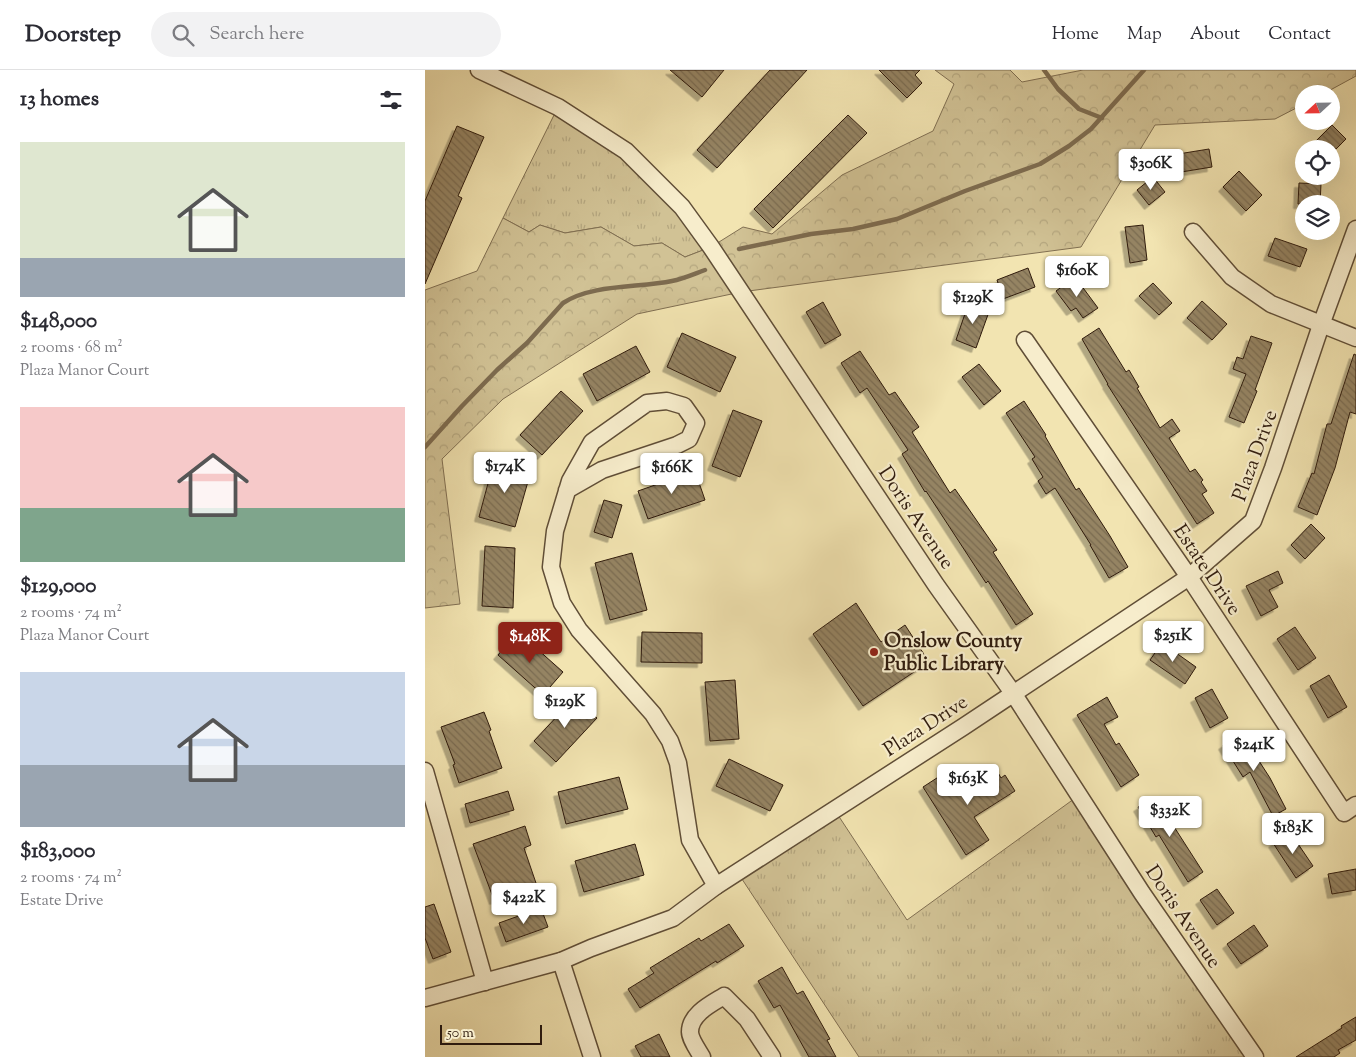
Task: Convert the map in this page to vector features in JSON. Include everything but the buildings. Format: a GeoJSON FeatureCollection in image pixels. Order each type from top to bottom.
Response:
{"type":"FeatureCollection","features":[{"type":"Feature","properties":{"kind":"street","name":"Doris Avenue"},"geometry":{"type":"LineString","coordinates":[[479,70],[558,107],[621,148],[681,208],[711,247],[937,585],[1013,693],[1136,885],[1255,1057]]}},
{"type":"Feature","properties":{"kind":"street","name":"Plaza Drive"},"geometry":{"type":"LineString","coordinates":[[425,998],[561,961],[673,918],[717,886],[963,727],[1189,577],[1253,521],[1356,229]]}},
{"type":"Feature","properties":{"kind":"street"},"geometry":{"type":"LineString","coordinates":[[1193,232],[1232,277],[1271,304],[1356,338]]}},
{"type":"Feature","properties":{"kind":"street","name":"Estate Drive"},"geometry":{"type":"LineString","coordinates":[[1025,340],[1189,577],[1344,812],[1356,805]]}},
{"type":"Feature","properties":{"kind":"street"},"geometry":{"type":"LineString","coordinates":[[567,490],[602,470],[689,439],[697,423],[684,406],[667,401],[647,403],[592,442],[567,490],[555,531],[551,567],[562,604],[579,630],[653,714],[670,741],[678,763],[690,840],[717,886]]}},
{"type":"Feature","properties":{"kind":"street"},"geometry":{"type":"LineString","coordinates":[[425,771],[485,982]]}},
{"type":"Feature","properties":{"kind":"street"},"geometry":{"type":"LineString","coordinates":[[561,961],[592,1057]]}},
{"type":"Feature","properties":{"kind":"street"},"geometry":{"type":"LineString","coordinates":[[701,1057],[690,1034],[691,1024],[701,1011],[725,996],[747,1019],[773,1057]]}},
{"type":"Feature","properties":{"kind":"green space"},"geometry":{"type":"Polygon","coordinates":[[[935,70],[1010,70],[1022,82],[1083,70],[1356,70],[1356,76],[1340,85],[1295,85],[1295,109],[1275,119],[1155,125],[1081,247],[741,292],[637,314],[503,399],[442,459],[460,604],[425,608],[425,290],[477,271],[503,218],[529,232],[540,225],[565,233],[601,227],[634,246],[662,243],[685,257],[711,247],[743,227],[772,234],[842,175],[933,131],[954,84],[935,70]]]}},
{"type":"Feature","properties":{"kind":"green space"},"geometry":{"type":"Polygon","coordinates":[[[558,107],[626,151],[711,247],[685,257],[662,243],[634,246],[601,227],[565,233],[540,225],[529,232],[503,218],[558,107]]]}},
{"type":"Feature","properties":{"kind":"green space"},"geometry":{"type":"Polygon","coordinates":[[[1078,796],[1249,1057],[859,1057],[738,873],[834,809],[907,920],[1078,796]]]}},
{"type":"Feature","properties":{"kind":"waterway"},"geometry":{"type":"LineString","coordinates":[[1044,70],[1058,89],[1079,109],[1102,118]]}},
{"type":"Feature","properties":{"kind":"waterway"},"geometry":{"type":"LineString","coordinates":[[739,249],[811,234],[853,229],[897,219],[965,191],[1040,164],[1069,146],[1091,129],[1144,70]]}},
{"type":"Feature","properties":{"kind":"waterway"},"geometry":{"type":"LineString","coordinates":[[425,447],[497,370],[527,343],[563,303],[587,293],[616,287],[672,281],[705,270]]}},
{"type":"Feature","properties":{"kind":"place","name":"Onslow County Public Library"},"geometry":{"type":"Point","coordinates":[874,652]}}]}
